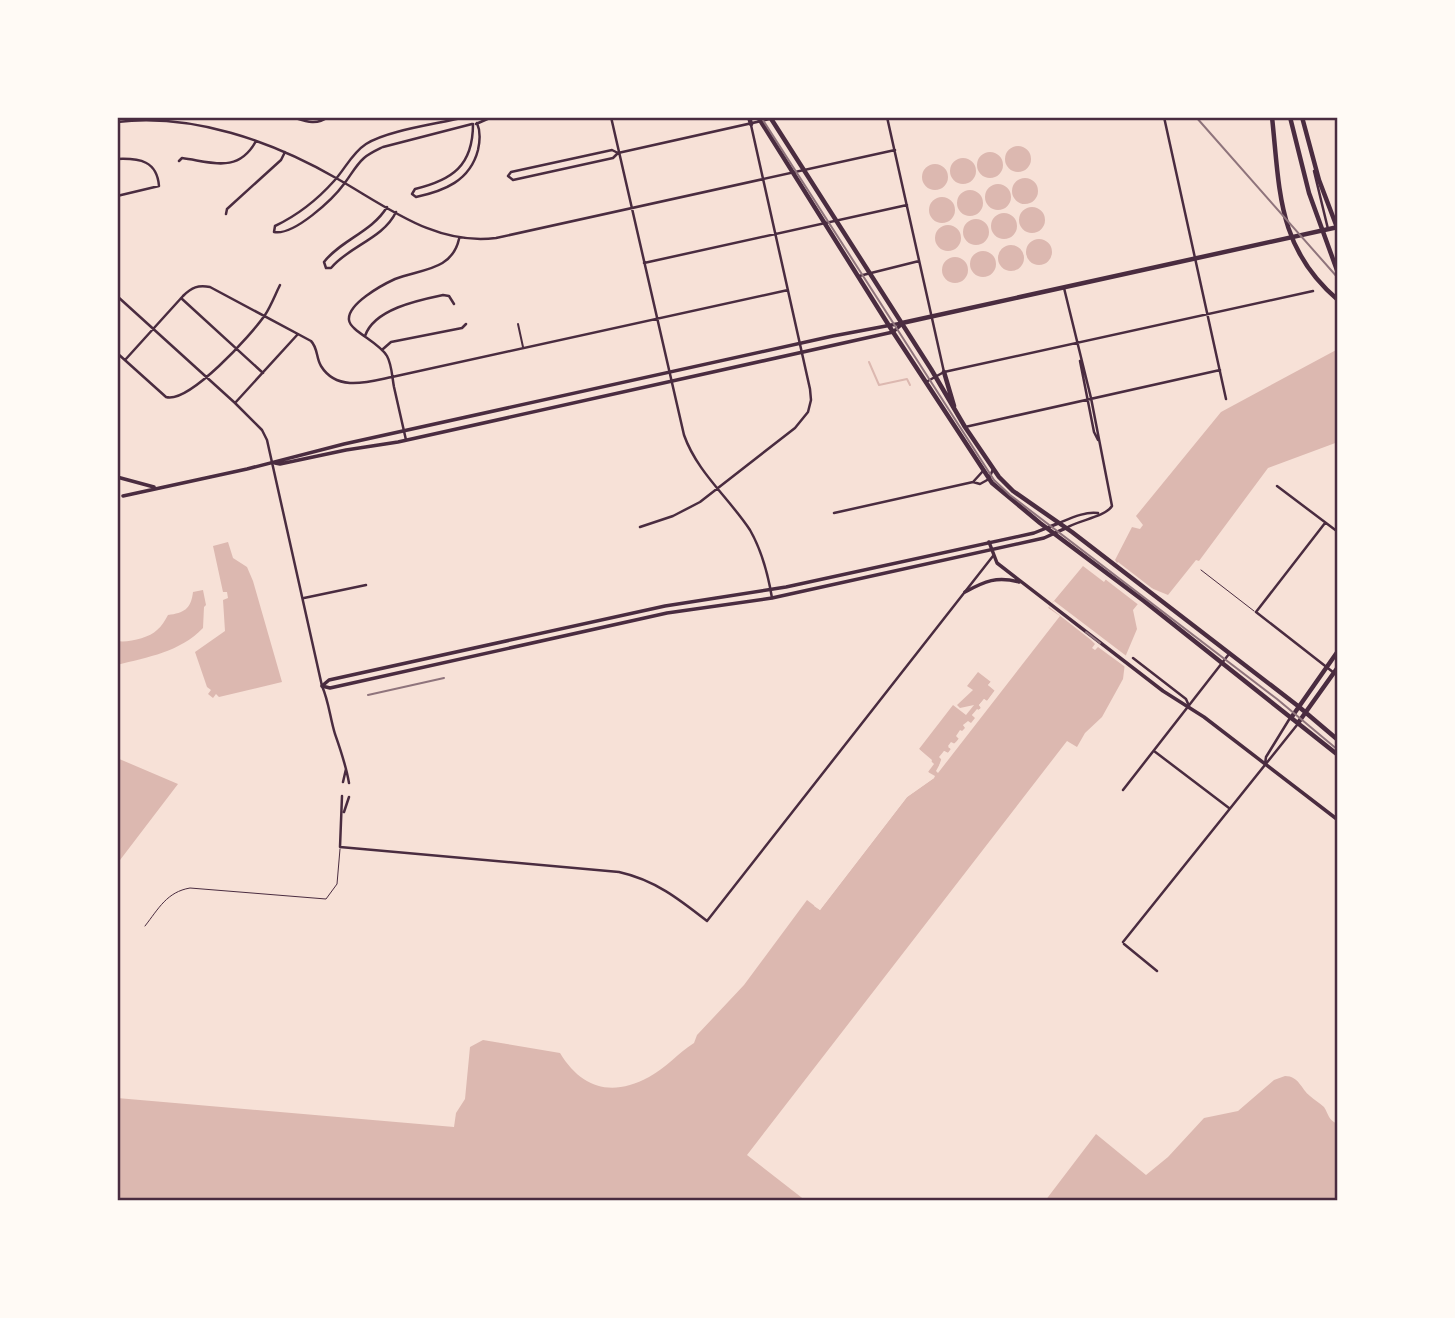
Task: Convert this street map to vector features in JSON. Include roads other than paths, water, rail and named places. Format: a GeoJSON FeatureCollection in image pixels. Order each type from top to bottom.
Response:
{"type":"FeatureCollection","features":[{"type":"Feature","properties":{"kind":"main road"},"geometry":{"type":"LineString","coordinates":[[1272,117],[1289,235],[1311,274],[1338,300]]}},
{"type":"Feature","properties":{"kind":"main road"},"geometry":{"type":"LineString","coordinates":[[1290,117],[1309,193],[1338,273]]}},
{"type":"Feature","properties":{"kind":"main road"},"geometry":{"type":"LineString","coordinates":[[771,118],[965,427],[993,469],[1013,491],[1066,528],[1298,706],[1338,740]]}},
{"type":"Feature","properties":{"kind":"main road"},"geometry":{"type":"LineString","coordinates":[[123,496],[404,431],[1328,229],[1338,229],[1319,180],[1302,118]]}},
{"type":"Feature","properties":{"kind":"main road"},"geometry":{"type":"LineString","coordinates":[[759,119],[989,479],[1002,493],[1144,601],[1338,755]]}},
{"type":"Feature","properties":{"kind":"main road"},"geometry":{"type":"LineString","coordinates":[[273,462],[280,464],[406,440],[802,353],[893,332],[902,323]]}},
{"type":"Feature","properties":{"kind":"main road"},"geometry":{"type":"LineString","coordinates":[[944,372],[954,410]]}},
{"type":"Feature","properties":{"kind":"main road"},"geometry":{"type":"LineString","coordinates":[[606,387],[608,395]]}},
{"type":"Feature","properties":{"kind":"main road"},"geometry":{"type":"LineString","coordinates":[[558,398],[560,406]]}},
{"type":"Feature","properties":{"kind":"main road"},"geometry":{"type":"LineString","coordinates":[[117,477],[151,486],[167,486]]}},
{"type":"Feature","properties":{"kind":"main road"},"geometry":{"type":"LineString","coordinates":[[322,686],[329,680],[341,677],[665,606],[771,590],[1048,529],[1059,523]]}},
{"type":"Feature","properties":{"kind":"main road"},"geometry":{"type":"LineString","coordinates":[[322,686],[330,688],[667,613],[772,598],[991,550],[1055,534],[1066,528]]}},
{"type":"Feature","properties":{"kind":"main road"},"geometry":{"type":"LineString","coordinates":[[989,542],[997,563],[1135,670],[1189,706],[1338,820]]}},
{"type":"Feature","properties":{"kind":"main road"},"geometry":{"type":"LineString","coordinates":[[965,592],[984,581],[994,579],[1024,584]]}},
{"type":"Feature","properties":{"kind":"main road"},"geometry":{"type":"LineString","coordinates":[[1291,718],[1338,651]]}},
{"type":"Feature","properties":{"kind":"main road"},"geometry":{"type":"LineString","coordinates":[[1298,724],[1336,674],[1338,667]]}},
{"type":"Feature","properties":{"kind":"street"},"geometry":{"type":"LineString","coordinates":[[292,117],[309,123],[319,123],[328,117]]}},
{"type":"Feature","properties":{"kind":"street"},"geometry":{"type":"LineString","coordinates":[[475,122],[471,147],[458,169],[444,180],[412,191],[414,196],[444,190],[466,173],[478,148],[480,131],[475,122],[471,118],[465,117],[376,140],[357,152],[337,178],[308,206],[275,226],[274,232],[281,233],[305,220],[345,183],[363,159],[377,150],[475,122],[492,117]]}},
{"type":"Feature","properties":{"kind":"street"},"geometry":{"type":"LineString","coordinates":[[611,117],[686,442],[694,457],[753,537],[764,560],[772,598]]}},
{"type":"Feature","properties":{"kind":"street"},"geometry":{"type":"LineString","coordinates":[[618,153],[611,150],[511,172],[508,176],[513,180],[612,158],[618,153],[750,120],[779,117]]}},
{"type":"Feature","properties":{"kind":"street"},"geometry":{"type":"LineString","coordinates":[[887,117],[944,372]]}},
{"type":"Feature","properties":{"kind":"street"},"geometry":{"type":"LineString","coordinates":[[1164,117],[1226,399]]}},
{"type":"Feature","properties":{"kind":"street"},"geometry":{"type":"LineString","coordinates":[[1311,117],[1302,118],[1328,229]]}},
{"type":"Feature","properties":{"kind":"street"},"geometry":{"type":"LineString","coordinates":[[117,122],[172,119],[256,141],[337,178],[433,232],[459,239],[496,238],[895,150]]}},
{"type":"Feature","properties":{"kind":"street"},"geometry":{"type":"LineString","coordinates":[[640,527],[682,512],[718,488],[799,425],[808,412],[810,395],[802,353],[750,120]]}},
{"type":"Feature","properties":{"kind":"street"},"geometry":{"type":"LineString","coordinates":[[179,161],[182,158],[228,164],[237,162],[250,151],[256,141]]}},
{"type":"Feature","properties":{"kind":"street"},"geometry":{"type":"LineString","coordinates":[[226,214],[227,209],[281,160],[285,152]]}},
{"type":"Feature","properties":{"kind":"street"},"geometry":{"type":"LineString","coordinates":[[117,159],[145,161],[150,164],[157,174],[159,186],[117,196]]}},
{"type":"Feature","properties":{"kind":"street"},"geometry":{"type":"LineString","coordinates":[[644,263],[907,205]]}},
{"type":"Feature","properties":{"kind":"street"},"geometry":{"type":"LineString","coordinates":[[387,208],[380,219],[331,252],[324,262],[326,268],[331,268],[341,256],[379,231],[396,212]]}},
{"type":"Feature","properties":{"kind":"street"},"geometry":{"type":"LineString","coordinates":[[406,440],[389,359],[383,349],[352,327],[349,322],[352,308],[388,282],[439,266],[450,257],[459,239]]}},
{"type":"Feature","properties":{"kind":"street"},"geometry":{"type":"LineString","coordinates":[[859,276],[919,261]]}},
{"type":"Feature","properties":{"kind":"street"},"geometry":{"type":"LineString","coordinates":[[125,360],[181,298],[192,288],[201,285],[210,287],[314,344],[321,367],[331,377],[340,382],[358,384],[788,290]]}},
{"type":"Feature","properties":{"kind":"street"},"geometry":{"type":"LineString","coordinates":[[117,353],[170,399],[207,379],[264,316],[280,285]]}},
{"type":"Feature","properties":{"kind":"street"},"geometry":{"type":"LineString","coordinates":[[1059,523],[1084,514],[1104,513],[1110,509],[1112,503],[1064,288]]}},
{"type":"Feature","properties":{"kind":"street"},"geometry":{"type":"LineString","coordinates":[[926,383],[944,372],[1312,291]]}},
{"type":"Feature","properties":{"kind":"street"},"geometry":{"type":"LineString","coordinates":[[365,336],[372,324],[403,304],[443,295],[449,296],[454,304]]}},
{"type":"Feature","properties":{"kind":"street"},"geometry":{"type":"LineString","coordinates":[[117,296],[235,403],[262,430],[267,440],[322,686],[349,783]]}},
{"type":"Feature","properties":{"kind":"street"},"geometry":{"type":"LineString","coordinates":[[181,298],[262,373]]}},
{"type":"Feature","properties":{"kind":"street"},"geometry":{"type":"LineString","coordinates":[[383,349],[391,342],[462,328],[466,324]]}},
{"type":"Feature","properties":{"kind":"street"},"geometry":{"type":"LineString","coordinates":[[519,324],[524,348]]}},
{"type":"Feature","properties":{"kind":"street"},"geometry":{"type":"LineString","coordinates":[[235,403],[298,334]]}},
{"type":"Feature","properties":{"kind":"street"},"geometry":{"type":"LineString","coordinates":[[965,427],[1220,370]]}},
{"type":"Feature","properties":{"kind":"street"},"geometry":{"type":"LineString","coordinates":[[834,513],[973,482],[980,484],[989,479],[993,469]]}},
{"type":"Feature","properties":{"kind":"street"},"geometry":{"type":"LineString","coordinates":[[973,482],[983,471]]}},
{"type":"Feature","properties":{"kind":"street"},"geometry":{"type":"LineString","coordinates":[[1277,486],[1338,532]]}},
{"type":"Feature","properties":{"kind":"street"},"geometry":{"type":"LineString","coordinates":[[1066,528],[1098,513]]}},
{"type":"Feature","properties":{"kind":"street"},"geometry":{"type":"LineString","coordinates":[[1325,523],[1256,612],[1336,674]]}},
{"type":"Feature","properties":{"kind":"street"},"geometry":{"type":"LineString","coordinates":[[342,796],[340,847],[619,872],[665,889],[707,921],[993,556]]}},
{"type":"Feature","properties":{"kind":"street"},"geometry":{"type":"LineString","coordinates":[[304,598],[366,585]]}},
{"type":"Feature","properties":{"kind":"street"},"geometry":{"type":"LineString","coordinates":[[1123,790],[1229,653]]}},
{"type":"Feature","properties":{"kind":"street"},"geometry":{"type":"LineString","coordinates":[[1133,658],[1186,699],[1189,706]]}},
{"type":"Feature","properties":{"kind":"street"},"geometry":{"type":"LineString","coordinates":[[1265,764],[1266,757],[1291,718]]}},
{"type":"Feature","properties":{"kind":"street"},"geometry":{"type":"LineString","coordinates":[[1157,971],[1124,943],[1298,724]]}},
{"type":"Feature","properties":{"kind":"street"},"geometry":{"type":"LineString","coordinates":[[1154,751],[1230,808]]}},
{"type":"Feature","properties":{"kind":"street"},"geometry":{"type":"LineString","coordinates":[[343,782],[346,766]]}},
{"type":"Feature","properties":{"kind":"street"},"geometry":{"type":"LineString","coordinates":[[343,816],[349,797]]}},
{"type":"Feature","properties":{"kind":"lane"},"geometry":{"type":"LineString","coordinates":[[1201,570],[1256,612]]}},
{"type":"Feature","properties":{"kind":"lane"},"geometry":{"type":"LineString","coordinates":[[145,926],[168,896],[190,888],[326,899],[337,884],[340,847]]}},
{"type":"Feature","properties":{"kind":"waterway"},"geometry":{"type":"LineString","coordinates":[[869,362],[879,385],[907,379],[910,385]]}},
{"type":"Feature","properties":{"kind":"tram line"},"geometry":{"type":"LineString","coordinates":[[761,117],[994,480],[1277,699],[1338,750]]}},
{"type":"Feature","properties":{"kind":"railway"},"geometry":{"type":"LineString","coordinates":[[1196,117],[1338,278]]}},
{"type":"Feature","properties":{"kind":"railway"},"geometry":{"type":"LineString","coordinates":[[1086,632],[1100,643]]}},
{"type":"Feature","properties":{"kind":"railway"},"geometry":{"type":"LineString","coordinates":[[368,695],[444,678]]}}]}
